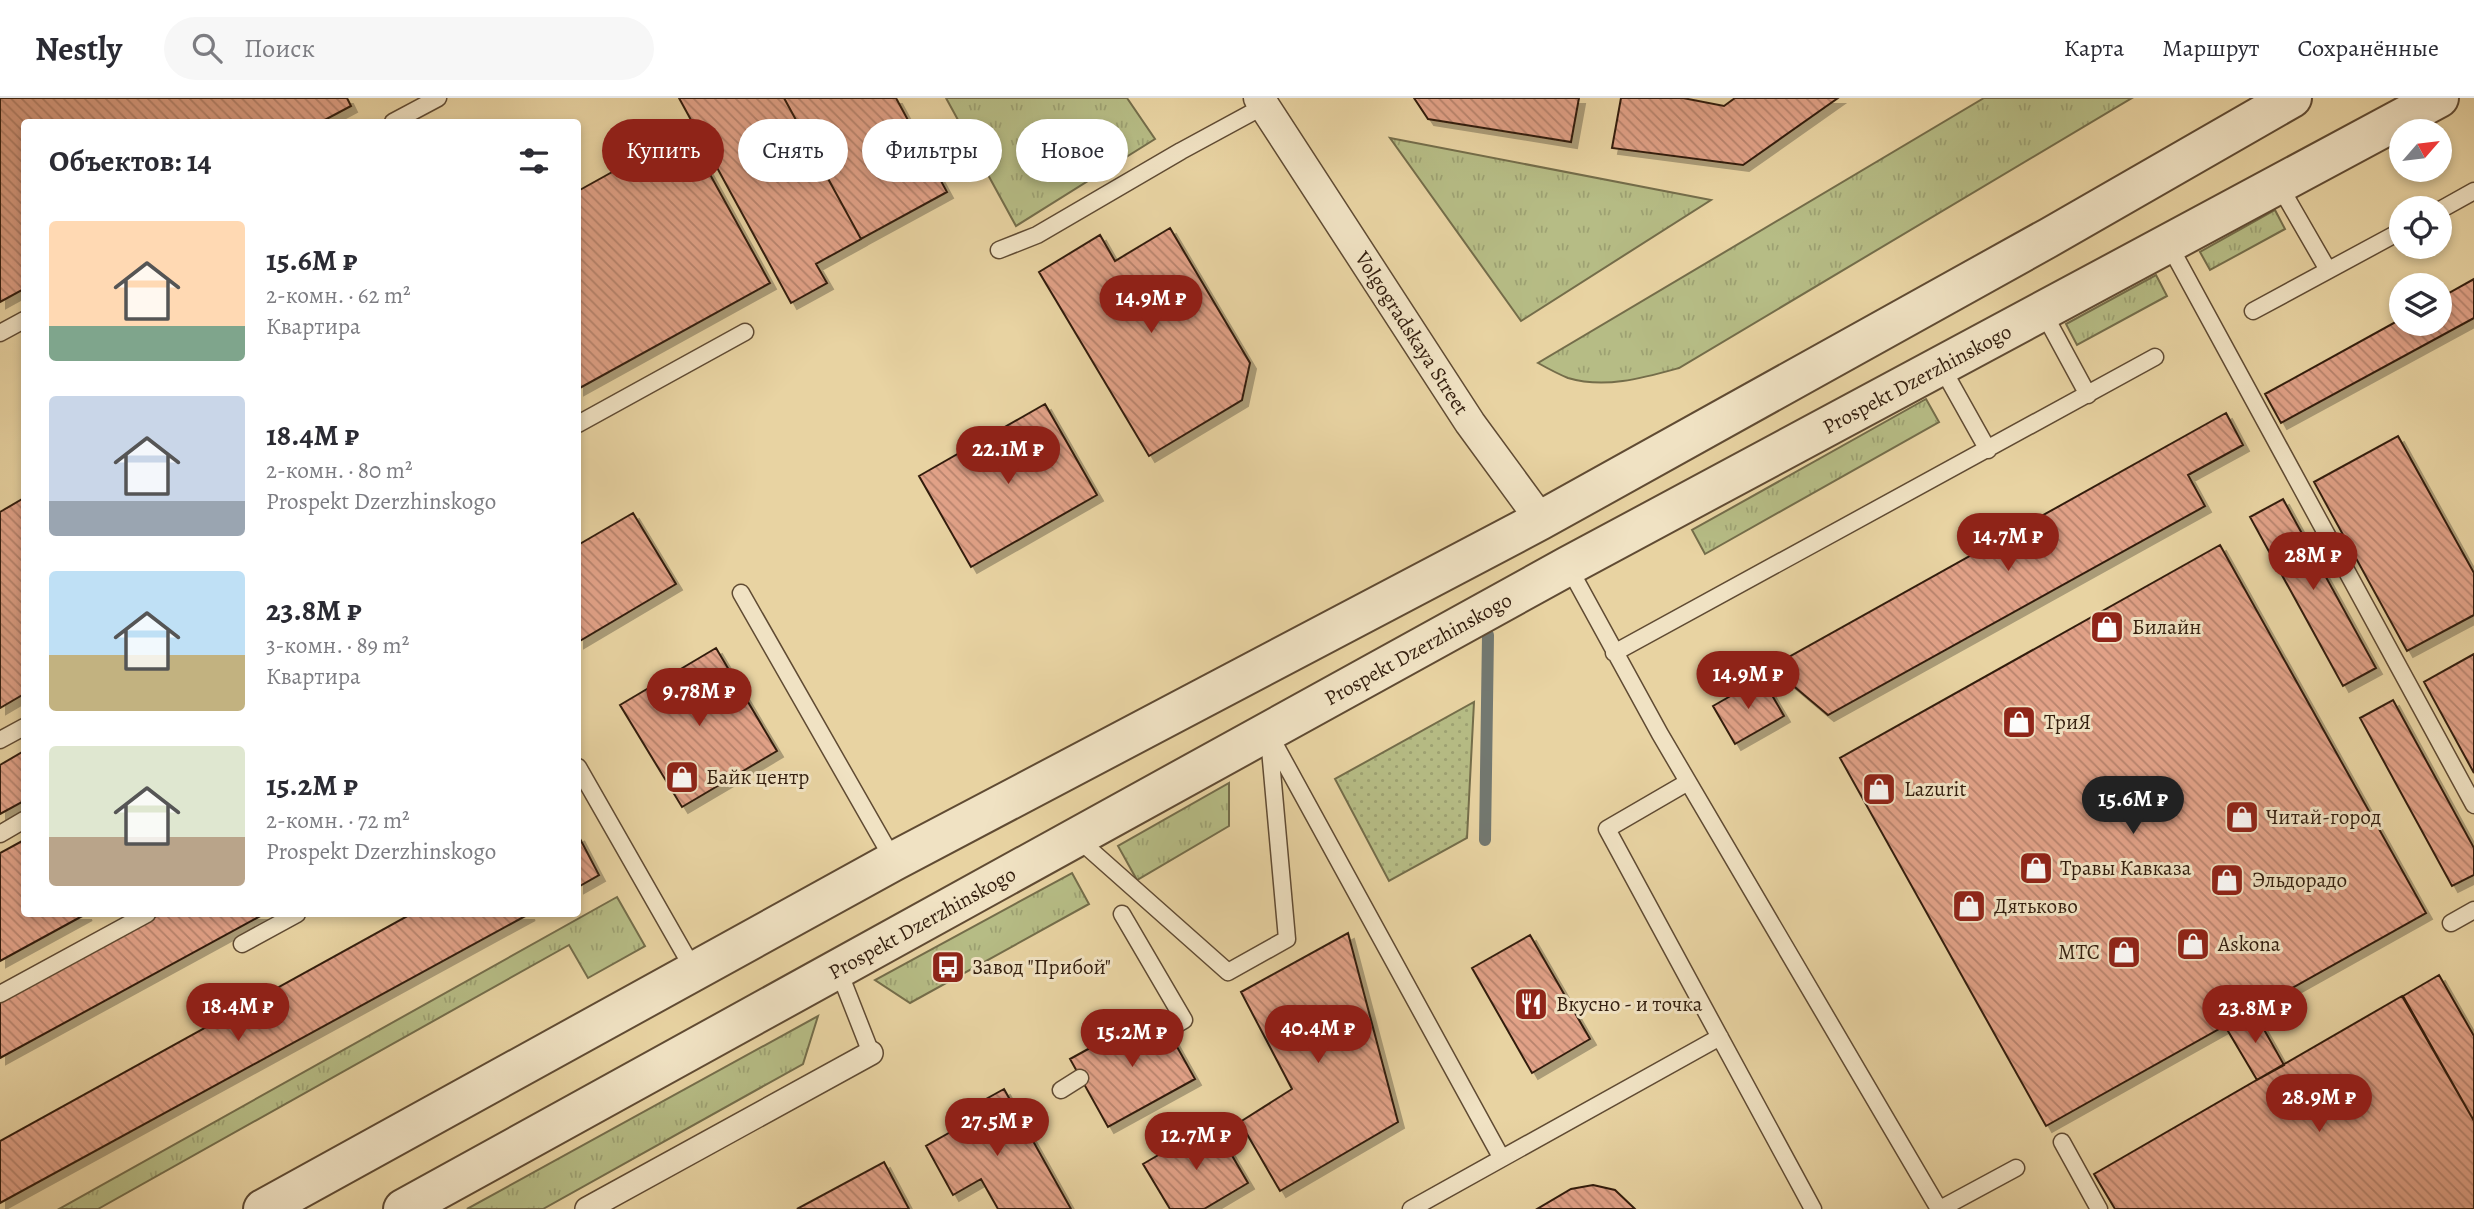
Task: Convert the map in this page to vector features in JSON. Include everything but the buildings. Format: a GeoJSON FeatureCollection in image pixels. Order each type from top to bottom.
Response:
{"type":"FeatureCollection","features":[{"type":"Feature","properties":{"kind":"street"},"geometry":{"type":"LineString","coordinates":[[263,1209],[894,861],[1541,520],[2050,237],[2292,98]]}},
{"type":"Feature","properties":{"kind":"street","name":"Prospekt Dzerzhinskogo"},"geometry":{"type":"LineString","coordinates":[[403,1209],[1568,566],[2439,98]]}},
{"type":"Feature","properties":{"kind":"street","name":"Volgogradskaya Street"},"geometry":{"type":"LineString","coordinates":[[1261,102],[1470,423],[1541,520],[1568,566]]}},
{"type":"Feature","properties":{"kind":"street"},"geometry":{"type":"LineString","coordinates":[[587,1209],[871,1053]]}},
{"type":"Feature","properties":{"kind":"lane"},"geometry":{"type":"LineString","coordinates":[[399,119],[438,98]]}},
{"type":"Feature","properties":{"kind":"lane"},"geometry":{"type":"LineString","coordinates":[[999,250],[1037,235],[1261,102]]}},
{"type":"Feature","properties":{"kind":"lane"},"geometry":{"type":"LineString","coordinates":[[2279,184],[2328,271]]}},
{"type":"Feature","properties":{"kind":"lane"},"geometry":{"type":"LineString","coordinates":[[2452,203],[2474,191]]}},
{"type":"Feature","properties":{"kind":"lane"},"geometry":{"type":"LineString","coordinates":[[2253,311],[2389,238]]}},
{"type":"Feature","properties":{"kind":"lane"},"geometry":{"type":"LineString","coordinates":[[2168,243],[2474,805]]}},
{"type":"Feature","properties":{"kind":"lane"},"geometry":{"type":"LineString","coordinates":[[2043,312],[2088,395]]}},
{"type":"Feature","properties":{"kind":"lane"},"geometry":{"type":"LineString","coordinates":[[0,333],[21,322]]}},
{"type":"Feature","properties":{"kind":"lane"},"geometry":{"type":"LineString","coordinates":[[581,422],[745,332]]}},
{"type":"Feature","properties":{"kind":"lane"},"geometry":{"type":"LineString","coordinates":[[1614,653],[2155,357]]}},
{"type":"Feature","properties":{"kind":"lane"},"geometry":{"type":"LineString","coordinates":[[1941,366],[1988,450]]}},
{"type":"Feature","properties":{"kind":"lane"},"geometry":{"type":"LineString","coordinates":[[1568,566],[1688,782],[1939,1209],[2016,1168]]}},
{"type":"Feature","properties":{"kind":"lane"},"geometry":{"type":"LineString","coordinates":[[741,593],[894,861]]}},
{"type":"Feature","properties":{"kind":"lane"},"geometry":{"type":"LineString","coordinates":[[0,740],[21,729]]}},
{"type":"Feature","properties":{"kind":"lane"},"geometry":{"type":"LineString","coordinates":[[1077,838],[1228,972],[1287,939],[1268,732]]}},
{"type":"Feature","properties":{"kind":"lane"},"geometry":{"type":"LineString","coordinates":[[1268,732],[1502,1157]]}},
{"type":"Feature","properties":{"kind":"lane"},"geometry":{"type":"LineString","coordinates":[[581,772],[695,972]]}},
{"type":"Feature","properties":{"kind":"lane"},"geometry":{"type":"LineString","coordinates":[[1688,782],[1607,829],[1813,1209]]}},
{"type":"Feature","properties":{"kind":"lane"},"geometry":{"type":"LineString","coordinates":[[0,834],[21,822]]}},
{"type":"Feature","properties":{"kind":"lane"},"geometry":{"type":"LineString","coordinates":[[2451,923],[2474,910]]}},
{"type":"Feature","properties":{"kind":"lane"},"geometry":{"type":"LineString","coordinates":[[1122,914],[1184,1020],[1167,1030]]}},
{"type":"Feature","properties":{"kind":"lane"},"geometry":{"type":"LineString","coordinates":[[0,994],[141,917]]}},
{"type":"Feature","properties":{"kind":"lane"},"geometry":{"type":"LineString","coordinates":[[242,944],[292,917]]}},
{"type":"Feature","properties":{"kind":"lane"},"geometry":{"type":"LineString","coordinates":[[838,969],[871,1053]]}},
{"type":"Feature","properties":{"kind":"lane"},"geometry":{"type":"LineString","coordinates":[[1411,1209],[1720,1037]]}},
{"type":"Feature","properties":{"kind":"lane"},"geometry":{"type":"LineString","coordinates":[[1061,1090],[1080,1078]]}},
{"type":"Feature","properties":{"kind":"lane"},"geometry":{"type":"LineString","coordinates":[[2062,1142],[2099,1209]]}},
{"type":"Feature","properties":{"kind":"green space"},"geometry":{"type":"Polygon","coordinates":[[[946,98],[1127,98],[1155,139],[1128,156],[1128,119],[1016,119],[1016,182],[1086,182],[1016,226],[992,182],[1002,182],[1002,119],[957,119],[946,98]]]}},
{"type":"Feature","properties":{"kind":"green space"},"geometry":{"type":"Polygon","coordinates":[[[1984,98],[2132,98],[1679,368],[1638,378],[1596,382],[1568,378],[1538,363],[1984,98]]]}},
{"type":"Feature","properties":{"kind":"green space"},"geometry":{"type":"Polygon","coordinates":[[[1390,138],[1711,200],[1521,321],[1390,138]]]}},
{"type":"Feature","properties":{"kind":"green space"},"geometry":{"type":"Polygon","coordinates":[[[2275,210],[2285,229],[2210,270],[2200,252],[2275,210]]]}},
{"type":"Feature","properties":{"kind":"green space"},"geometry":{"type":"Polygon","coordinates":[[[2156,275],[2167,296],[2077,345],[2066,324],[2156,275]]]}},
{"type":"Feature","properties":{"kind":"green space"},"geometry":{"type":"Polygon","coordinates":[[[1926,399],[1939,422],[1705,554],[1692,530],[1926,399]]]}},
{"type":"Feature","properties":{"kind":"green space"},"geometry":{"type":"Polygon","coordinates":[[[1474,702],[1467,838],[1389,881],[1335,779],[1474,702]]]}},
{"type":"Feature","properties":{"kind":"green space"},"geometry":{"type":"Polygon","coordinates":[[[1229,783],[1229,826],[1137,880],[1118,846],[1229,783]]]}},
{"type":"Feature","properties":{"kind":"green space"},"geometry":{"type":"Polygon","coordinates":[[[1072,873],[1089,904],[910,1003],[875,980],[1072,873]]]}},
{"type":"Feature","properties":{"kind":"green space"},"geometry":{"type":"Polygon","coordinates":[[[617,897],[645,946],[588,978],[569,945],[98,1209],[59,1209],[617,897]]]}},
{"type":"Feature","properties":{"kind":"green space"},"geometry":{"type":"Polygon","coordinates":[[[818,1016],[803,1064],[543,1209],[467,1209],[818,1016]]]}},
{"type":"Feature","properties":{"kind":"waterway"},"geometry":{"type":"LineString","coordinates":[[1485,840],[1488,635]]}},
{"type":"Feature","properties":{"kind":"place","name":"Билайн"},"geometry":{"type":"Point","coordinates":[2107,627]}},
{"type":"Feature","properties":{"kind":"place","name":"ТриЯ"},"geometry":{"type":"Point","coordinates":[2019,722]}},
{"type":"Feature","properties":{"kind":"place","name":"Байк центр"},"geometry":{"type":"Point","coordinates":[682,777]}},
{"type":"Feature","properties":{"kind":"place","name":"Lazurit"},"geometry":{"type":"Point","coordinates":[1879,789]}},
{"type":"Feature","properties":{"kind":"place","name":"Читай-город"},"geometry":{"type":"Point","coordinates":[2242,817]}},
{"type":"Feature","properties":{"kind":"place","name":"Травы Кавказа"},"geometry":{"type":"Point","coordinates":[2036,868]}},
{"type":"Feature","properties":{"kind":"place","name":"Эльдорадо"},"geometry":{"type":"Point","coordinates":[2227,880]}},
{"type":"Feature","properties":{"kind":"place","name":"Дятьково"},"geometry":{"type":"Point","coordinates":[1969,906]}},
{"type":"Feature","properties":{"kind":"place","name":"Askona"},"geometry":{"type":"Point","coordinates":[2193,944]}},
{"type":"Feature","properties":{"kind":"place","name":"МТС"},"geometry":{"type":"Point","coordinates":[2124,952]}},
{"type":"Feature","properties":{"kind":"place","name":"Завод \"Прибой\""},"geometry":{"type":"Point","coordinates":[948,967]}},
{"type":"Feature","properties":{"kind":"place","name":"Вкусно - и точка"},"geometry":{"type":"Point","coordinates":[1531,1004]}}]}
